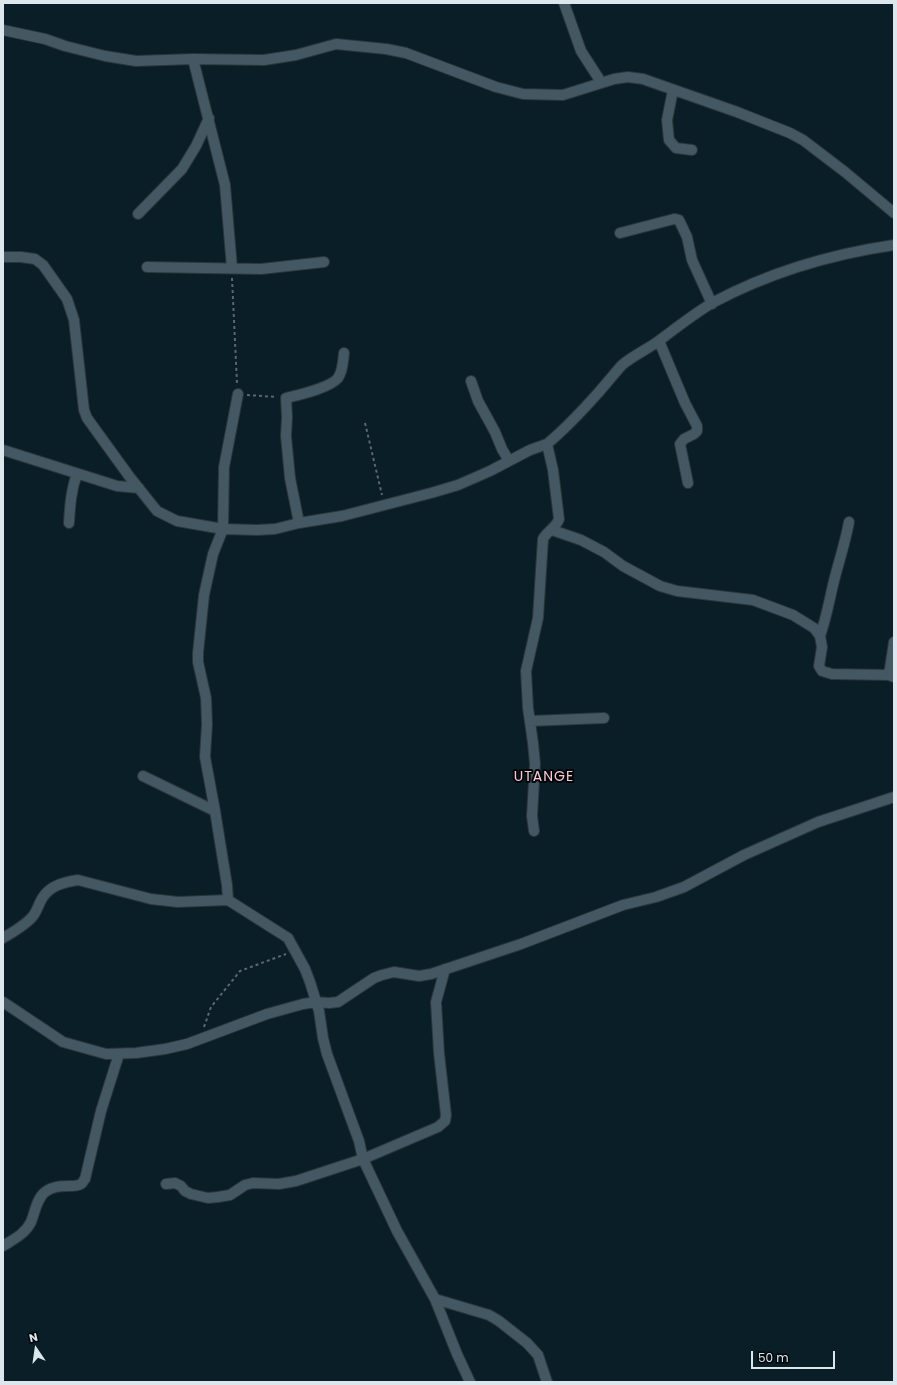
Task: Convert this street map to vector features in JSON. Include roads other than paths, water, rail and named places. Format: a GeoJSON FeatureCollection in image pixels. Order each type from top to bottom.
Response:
{"type":"FeatureCollection","features":[{"type":"Feature","properties":{"kind":"street"},"geometry":{"type":"LineString","coordinates":[[564,3],[581,51],[601,82]]}},
{"type":"Feature","properties":{"kind":"street"},"geometry":{"type":"LineString","coordinates":[[3,30],[45,39],[65,46],[136,61],[193,59],[264,60],[296,55],[336,44],[386,49],[406,53],[496,87],[523,94],[563,94],[601,82],[628,77],[643,79],[790,133],[803,140],[826,157],[894,213]]}},
{"type":"Feature","properties":{"kind":"street"},"geometry":{"type":"LineString","coordinates":[[193,59],[225,185],[232,268]]}},
{"type":"Feature","properties":{"kind":"street"},"geometry":{"type":"LineString","coordinates":[[673,90],[667,120],[670,140],[676,148],[692,150]]}},
{"type":"Feature","properties":{"kind":"street"},"geometry":{"type":"LineString","coordinates":[[138,214],[182,169],[196,146],[209,118]]}},
{"type":"Feature","properties":{"kind":"street"},"geometry":{"type":"LineString","coordinates":[[620,233],[674,219],[679,220],[687,237],[692,260],[712,304]]}},
{"type":"Feature","properties":{"kind":"street"},"geometry":{"type":"LineString","coordinates":[[3,257],[35,259],[43,265],[67,299],[74,320],[84,410],[87,418],[92,427],[157,511],[177,521],[222,529],[257,530],[342,516],[385,506],[458,485],[490,471],[530,450],[547,444],[560,433],[622,366],[685,321],[712,304],[752,284],[777,274],[855,252],[894,245]]}},
{"type":"Feature","properties":{"kind":"street"},"geometry":{"type":"LineString","coordinates":[[147,267],[260,269],[324,262]]}},
{"type":"Feature","properties":{"kind":"street"},"geometry":{"type":"LineString","coordinates":[[659,341],[685,403],[697,426],[697,431],[684,439],[680,444],[688,483]]}},
{"type":"Feature","properties":{"kind":"street"},"geometry":{"type":"LineString","coordinates":[[299,523],[289,471],[286,436],[288,417],[286,398],[308,393],[338,378],[343,367],[344,353]]}},
{"type":"Feature","properties":{"kind":"street"},"geometry":{"type":"LineString","coordinates":[[471,381],[478,402],[509,461]]}},
{"type":"Feature","properties":{"kind":"street"},"geometry":{"type":"LineString","coordinates":[[228,900],[227,885],[205,757],[207,724],[206,698],[198,662],[198,653],[204,595],[213,554],[222,529],[224,467],[238,394]]}},
{"type":"Feature","properties":{"kind":"street"},"geometry":{"type":"LineString","coordinates":[[534,831],[532,816],[535,764],[528,708],[526,671],[538,618],[543,540],[545,535],[557,525],[559,520],[553,470],[547,444]]}},
{"type":"Feature","properties":{"kind":"street"},"geometry":{"type":"LineString","coordinates":[[3,450],[117,486],[139,488]]}},
{"type":"Feature","properties":{"kind":"street"},"geometry":{"type":"LineString","coordinates":[[69,523],[70,501],[77,474]]}},
{"type":"Feature","properties":{"kind":"street"},"geometry":{"type":"LineString","coordinates":[[820,636],[826,619],[833,585],[845,545],[849,522]]}},
{"type":"Feature","properties":{"kind":"street"},"geometry":{"type":"LineString","coordinates":[[552,530],[587,543],[604,552],[623,566],[660,586],[677,591],[753,600],[793,615],[814,628],[820,636],[822,647],[819,666],[822,671],[832,674],[892,676],[894,642]]}},
{"type":"Feature","properties":{"kind":"street"},"geometry":{"type":"LineString","coordinates":[[530,722],[604,718]]}},
{"type":"Feature","properties":{"kind":"street"},"geometry":{"type":"LineString","coordinates":[[143,776],[215,812]]}},
{"type":"Feature","properties":{"kind":"street"},"geometry":{"type":"LineString","coordinates":[[3,1002],[63,1042],[106,1054],[165,1049],[200,1039],[266,1014],[316,1002],[338,1002],[374,978],[382,975],[394,972],[419,976],[430,974],[521,944],[623,905],[656,897],[684,887],[744,855],[818,822],[894,797]]}},
{"type":"Feature","properties":{"kind":"street"},"geometry":{"type":"LineString","coordinates":[[3,938],[16,930],[33,916],[43,897],[52,888],[66,882],[78,880],[151,899],[178,902],[228,900],[288,938],[296,950],[305,969],[316,1002],[327,1054],[359,1141],[363,1159],[397,1231],[435,1299],[470,1382]]}},
{"type":"Feature","properties":{"kind":"street"},"geometry":{"type":"LineString","coordinates":[[166,1184],[175,1183],[191,1194],[208,1198],[230,1194],[245,1185],[253,1183],[279,1184],[296,1181],[363,1159],[438,1128],[445,1121],[446,1115],[439,1053],[436,1002],[445,969]]}},
{"type":"Feature","properties":{"kind":"street"},"geometry":{"type":"LineString","coordinates":[[3,1246],[23,1233],[30,1223],[38,1203],[44,1193],[51,1188],[81,1184],[85,1179],[101,1111],[119,1054]]}},
{"type":"Feature","properties":{"kind":"street"},"geometry":{"type":"LineString","coordinates":[[435,1299],[490,1315],[499,1321],[527,1343],[538,1355],[548,1382]]}},
{"type":"Feature","properties":{"kind":"district","name":"UTANGE"},"geometry":{"type":"Point","coordinates":[544,777]}}]}
